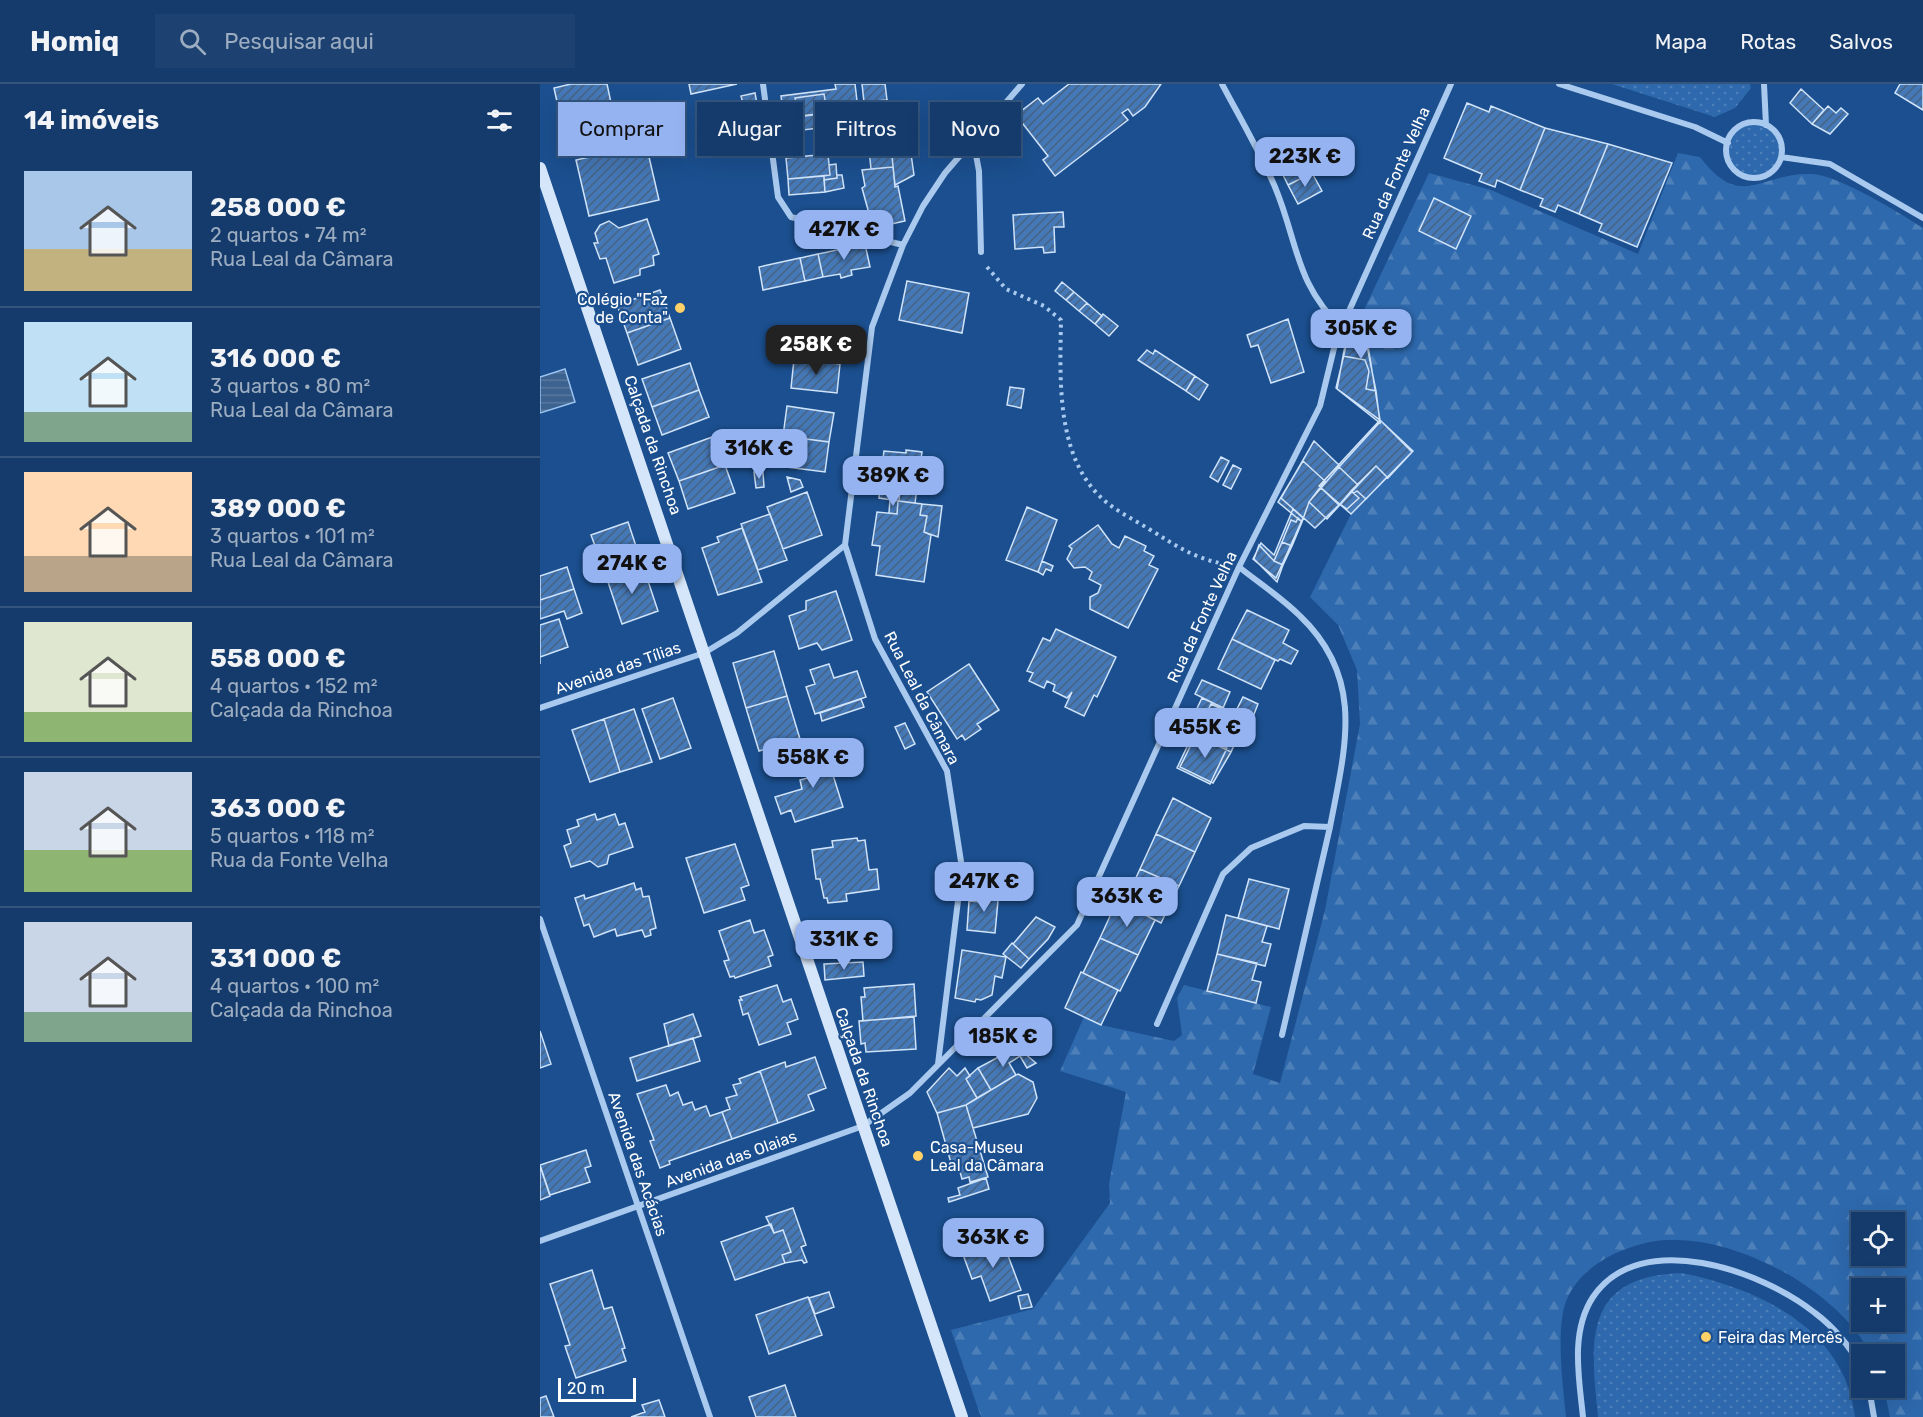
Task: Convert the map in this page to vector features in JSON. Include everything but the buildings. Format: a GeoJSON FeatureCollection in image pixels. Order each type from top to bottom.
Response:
{"type":"FeatureCollection","features":[{"type":"Feature","properties":{"kind":"street"},"geometry":{"type":"LineString","coordinates":[[763,84],[778,196],[791,217],[903,245]]}},
{"type":"Feature","properties":{"kind":"street","name":"Rua Leal da Câmara"},"geometry":{"type":"LineString","coordinates":[[1006,102],[1022,84]]}},
{"type":"Feature","properties":{"kind":"street"},"geometry":{"type":"LineString","coordinates":[[1222,84],[1276,190],[1308,285],[1326,313],[1342,327]]}},
{"type":"Feature","properties":{"kind":"street","name":"Rua da Fonte Velha"},"geometry":{"type":"LineString","coordinates":[[863,1126],[910,1093],[1077,925],[1239,567],[1320,406],[1336,340],[1450,84]]}},
{"type":"Feature","properties":{"kind":"street"},"geometry":{"type":"LineString","coordinates":[[1559,84],[1695,127],[1728,142]]}},
{"type":"Feature","properties":{"kind":"street"},"geometry":{"type":"LineString","coordinates":[[1764,84],[1766,125]]}},
{"type":"Feature","properties":{"kind":"street"},"geometry":{"type":"LineString","coordinates":[[1750,123],[1766,125],[1779,138],[1782,156],[1768,174],[1748,177],[1731,164],[1728,142],[1731,135],[1742,125],[1750,123]]}},
{"type":"Feature","properties":{"kind":"street","name":"Rua Leal da Câmara"},"geometry":{"type":"LineString","coordinates":[[938,1065],[962,868],[947,771],[875,639],[846,545],[872,327],[903,245],[934,190],[960,156]]}},
{"type":"Feature","properties":{"kind":"street"},"geometry":{"type":"LineString","coordinates":[[976,156],[979,171],[981,252]]}},
{"type":"Feature","properties":{"kind":"street"},"geometry":{"type":"LineString","coordinates":[[1782,156],[1830,164],[1923,218]]}},
{"type":"Feature","properties":{"kind":"street","name":"Calçada da Rinchoa"},"geometry":{"type":"LineString","coordinates":[[540,168],[671,547],[704,653],[962,1417]]}},
{"type":"Feature","properties":{"kind":"street","name":"Avenida das Tílias"},"geometry":{"type":"LineString","coordinates":[[540,708],[704,653],[737,633],[846,545]]}},
{"type":"Feature","properties":{"kind":"street"},"geometry":{"type":"LineString","coordinates":[[1239,567],[1301,616],[1333,657],[1348,710],[1343,761],[1330,827],[1282,1035]]}},
{"type":"Feature","properties":{"kind":"street"},"geometry":{"type":"LineString","coordinates":[[1157,1023],[1223,874],[1251,848],[1304,826],[1330,827]]}},
{"type":"Feature","properties":{"kind":"street","name":"Avenida das Acácias"},"geometry":{"type":"LineString","coordinates":[[540,919],[710,1417]]}},
{"type":"Feature","properties":{"kind":"street","name":"Avenida das Olaias"},"geometry":{"type":"LineString","coordinates":[[540,1241],[863,1126]]}},
{"type":"Feature","properties":{"kind":"street"},"geometry":{"type":"LineString","coordinates":[[1583,1417],[1578,1347],[1580,1327],[1586,1310],[1593,1297],[1610,1279],[1633,1267],[1655,1261],[1709,1263],[1789,1296],[1813,1311],[1835,1330],[1851,1349]]}},
{"type":"Feature","properties":{"kind":"street"},"geometry":{"type":"LineString","coordinates":[[1871,1398],[1874,1417]]}},
{"type":"Feature","properties":{"kind":"path"},"geometry":{"type":"LineString","coordinates":[[981,252],[989,272],[1006,289],[1044,306],[1061,320],[1059,386],[1068,439],[1084,477],[1108,504],[1198,559],[1239,567]]}},
{"type":"Feature","properties":{"kind":"green space"},"geometry":{"type":"Polygon","coordinates":[[[1612,84],[1750,84],[1751,88],[1735,108],[1715,117],[1612,84]]]}},
{"type":"Feature","properties":{"kind":"green space"},"geometry":{"type":"Polygon","coordinates":[[[1754,122],[1769,127],[1777,135],[1782,150],[1777,165],[1769,173],[1754,178],[1739,173],[1731,165],[1726,150],[1731,135],[1739,127],[1754,122]]]}},
{"type":"Feature","properties":{"kind":"green space"},"geometry":{"type":"Polygon","coordinates":[[[1678,153],[1700,157],[1728,183],[1740,186],[1794,175],[1823,176],[1869,196],[1923,228],[1923,1417],[1890,1417],[1886,1398],[1905,1398],[1905,1344],[1864,1344],[1857,1332],[1905,1332],[1905,1278],[1851,1278],[1851,1326],[1836,1309],[1811,1289],[1755,1258],[1697,1241],[1669,1240],[1655,1241],[1622,1250],[1594,1266],[1571,1291],[1563,1311],[1561,1325],[1566,1417],[981,1417],[951,1330],[1033,1309],[1110,1203],[1109,1184],[1126,1092],[1060,1071],[1084,1017],[1101,1025],[1174,1041],[1182,1035],[1177,998],[1184,985],[1271,1007],[1253,1074],[1280,1083],[1325,910],[1360,724],[1357,670],[1338,625],[1310,597],[1351,514],[1412,452],[1380,420],[1361,316],[1429,173],[1491,190],[1638,254],[1678,153]]]}},
{"type":"Feature","properties":{"kind":"green space","name":"Feira das Mercês"},"geometry":{"type":"Polygon","coordinates":[[[1682,1273],[1741,1290],[1768,1302],[1794,1318],[1816,1337],[1835,1360],[1848,1386],[1855,1417],[1598,1417],[1594,1362],[1595,1338],[1600,1317],[1610,1300],[1626,1286],[1650,1277],[1682,1273]]]}},
{"type":"Feature","properties":{"kind":"shaded area"},"geometry":{"type":"Polygon","coordinates":[[[565,369],[575,402],[540,413],[540,377],[565,369]]]}},
{"type":"Feature","properties":{"kind":"place","name":"Colégio \"Faz de Conta\""},"geometry":{"type":"Point","coordinates":[680,308]}},
{"type":"Feature","properties":{"kind":"place","name":"Casa-Museu Leal da Câmara"},"geometry":{"type":"Point","coordinates":[918,1156]}},
{"type":"Feature","properties":{"kind":"place","name":"Feira das Mercês"},"geometry":{"type":"Point","coordinates":[1706,1337]}}]}
